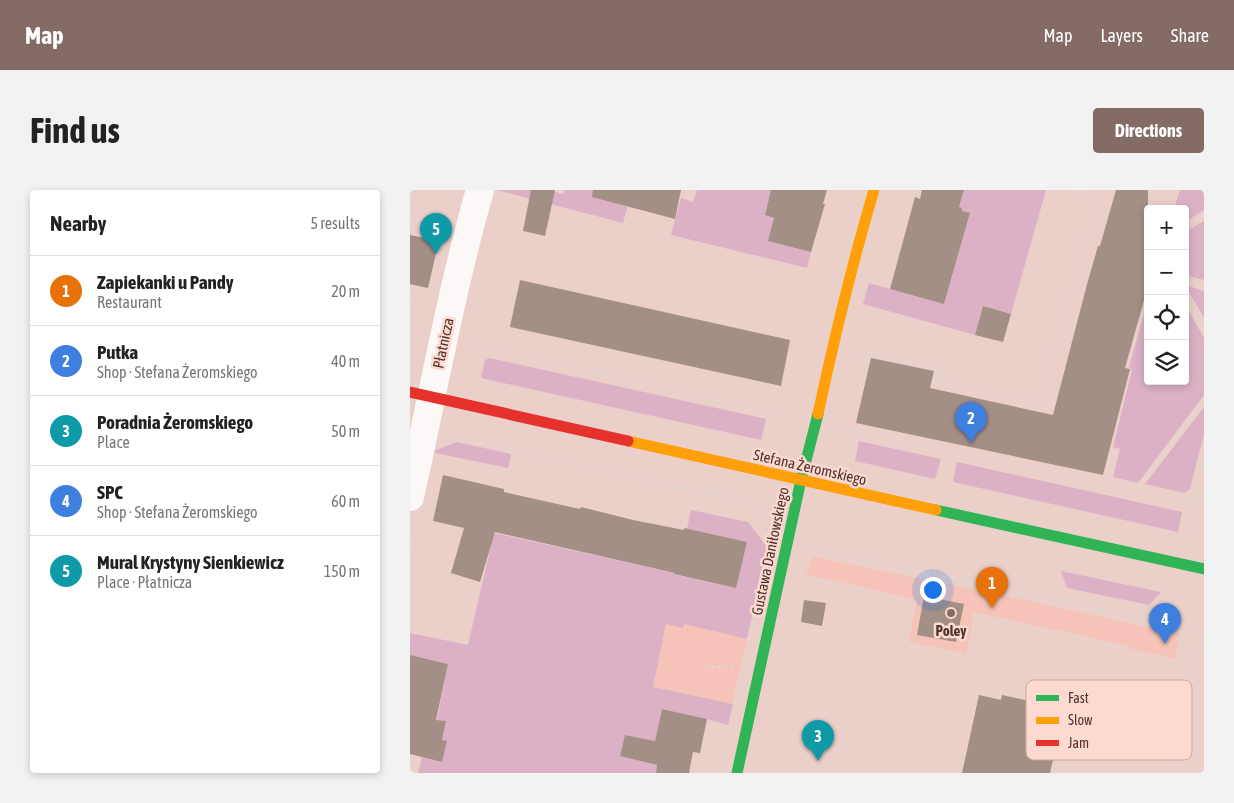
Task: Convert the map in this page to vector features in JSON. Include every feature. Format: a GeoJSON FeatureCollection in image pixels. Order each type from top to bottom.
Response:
{"type":"FeatureCollection","features":[{"type":"Feature","properties":{"kind":"main road","name":"Gustawa Daniłowskiego"},"geometry":{"type":"LineString","coordinates":[[737,773],[801,480],[816,423],[837,326],[874,190]]}},
{"type":"Feature","properties":{"kind":"main road","name":"Stefana Żeromskiego"},"geometry":{"type":"LineString","coordinates":[[421,394],[1204,569]]}},
{"type":"Feature","properties":{"kind":"street","name":"Płatnicza"},"geometry":{"type":"LineString","coordinates":[[410,497],[422,442],[421,394],[480,190]]}},
{"type":"Feature","properties":{"kind":"path"},"geometry":{"type":"LineString","coordinates":[[1074,190],[1098,198]]}},
{"type":"Feature","properties":{"kind":"path"},"geometry":{"type":"LineString","coordinates":[[856,351],[941,370],[938,381],[1041,403],[1101,190]]}},
{"type":"Feature","properties":{"kind":"path"},"geometry":{"type":"LineString","coordinates":[[1189,223],[1204,214]]}},
{"type":"Feature","properties":{"kind":"path"},"geometry":{"type":"LineString","coordinates":[[1189,281],[1204,286]]}},
{"type":"Feature","properties":{"kind":"path"},"geometry":{"type":"LineString","coordinates":[[1186,295],[1204,328]]}},
{"type":"Feature","properties":{"kind":"path"},"geometry":{"type":"LineString","coordinates":[[1135,491],[1204,402]]}},
{"type":"Feature","properties":{"kind":"path"},"geometry":{"type":"LineString","coordinates":[[422,442],[434,445],[458,439],[735,498],[754,505],[767,520]]}},
{"type":"Feature","properties":{"kind":"path"},"geometry":{"type":"LineString","coordinates":[[1106,484],[1114,452],[1110,450]]}},
{"type":"Feature","properties":{"kind":"path"},"geometry":{"type":"LineString","coordinates":[[1186,536],[1191,503],[1204,456]]}},
{"type":"Feature","properties":{"kind":"path"},"geometry":{"type":"LineString","coordinates":[[1191,503],[1202,506],[1204,488]]}},
{"type":"Feature","properties":{"kind":"path"},"geometry":{"type":"LineString","coordinates":[[807,548],[1165,623],[1203,633],[1192,685]]}},
{"type":"Feature","properties":{"kind":"path"},"geometry":{"type":"LineString","coordinates":[[1165,623],[1172,592]]}},
{"type":"Feature","properties":{"kind":"path"},"geometry":{"type":"LineString","coordinates":[[704,667],[741,667]]}},
{"type":"Feature","properties":{"kind":"path"},"geometry":{"type":"LineString","coordinates":[[1103,773],[1106,760]]}},
{"type":"Feature","properties":{"kind":"path"},"geometry":{"type":"LineString","coordinates":[[1174,773],[1176,760]]}},
{"type":"Feature","properties":{"kind":"shaded area"},"geometry":{"type":"Polygon","coordinates":[[[497,190],[549,190],[563,194],[565,190],[632,190],[623,223],[497,190]]]}},
{"type":"Feature","properties":{"kind":"shaded area"},"geometry":{"type":"Polygon","coordinates":[[[697,190],[781,190],[770,195],[765,215],[774,218],[769,241],[811,252],[807,268],[671,235],[681,198],[693,202],[697,190]]]}},
{"type":"Feature","properties":{"kind":"shaded area"},"geometry":{"type":"Polygon","coordinates":[[[964,190],[1046,190],[1011,314],[983,306],[975,335],[863,304],[869,283],[944,304],[970,213],[961,211],[959,207],[964,190]]]}},
{"type":"Feature","properties":{"kind":"shaded area"},"geometry":{"type":"Polygon","coordinates":[[[1180,190],[1204,190],[1204,210],[1189,219],[1189,205],[1175,205],[1180,190]]]}},
{"type":"Feature","properties":{"kind":"shaded area"},"geometry":{"type":"Polygon","coordinates":[[[1204,221],[1204,280],[1189,276],[1189,230],[1204,221]]]}},
{"type":"Feature","properties":{"kind":"shaded area"},"geometry":{"type":"Polygon","coordinates":[[[1189,286],[1204,291],[1204,318],[1189,292],[1189,286]]]}},
{"type":"Feature","properties":{"kind":"shaded area"},"geometry":{"type":"Polygon","coordinates":[[[1189,311],[1204,338],[1204,395],[1138,483],[1113,477],[1120,449],[1113,447],[1132,370],[1129,367],[1144,314],[1144,385],[1189,385],[1189,311]]]}},
{"type":"Feature","properties":{"kind":"shaded area"},"geometry":{"type":"Polygon","coordinates":[[[490,358],[766,419],[761,440],[481,378],[485,360],[490,358]]]}},
{"type":"Feature","properties":{"kind":"shaded area"},"geometry":{"type":"Polygon","coordinates":[[[1204,407],[1204,434],[1190,489],[1185,493],[1145,484],[1204,407]]]}},
{"type":"Feature","properties":{"kind":"shaded area"},"geometry":{"type":"Polygon","coordinates":[[[859,441],[941,459],[935,479],[855,461],[859,441]]]}},
{"type":"Feature","properties":{"kind":"shaded area"},"geometry":{"type":"Polygon","coordinates":[[[457,442],[511,454],[508,468],[435,453],[436,450],[457,442]]]}},
{"type":"Feature","properties":{"kind":"shaded area"},"geometry":{"type":"Polygon","coordinates":[[[957,462],[1182,512],[1178,532],[953,482],[957,462]]]}},
{"type":"Feature","properties":{"kind":"shaded area"},"geometry":{"type":"Polygon","coordinates":[[[691,510],[748,522],[767,547],[747,639],[684,624],[683,628],[666,624],[653,687],[733,704],[728,725],[662,709],[655,741],[625,735],[620,756],[657,765],[656,773],[418,773],[422,757],[442,762],[447,741],[442,740],[446,722],[437,720],[448,664],[410,655],[410,633],[468,645],[494,533],[736,588],[746,542],[687,529],[691,510]]]}},
{"type":"Feature","properties":{"kind":"shaded area"},"geometry":{"type":"Polygon","coordinates":[[[815,557],[1180,634],[1174,659],[1131,649],[1130,646],[974,612],[966,654],[909,642],[917,600],[806,574],[811,560],[815,557]]]}},
{"type":"Feature","properties":{"kind":"shaded area"},"geometry":{"type":"Polygon","coordinates":[[[1061,571],[1161,592],[1149,605],[1067,588],[1061,571]]]}},
{"type":"Feature","properties":{"kind":"shaded area"},"geometry":{"type":"Polygon","coordinates":[[[666,624],[683,628],[684,624],[747,639],[732,704],[653,687],[666,624]]]}},
{"type":"Feature","properties":{"kind":"building"},"geometry":{"type":"Polygon","coordinates":[[[531,190],[555,190],[545,236],[523,231],[531,190]]]}},
{"type":"Feature","properties":{"kind":"building"},"geometry":{"type":"Polygon","coordinates":[[[593,190],[681,190],[675,219],[592,197],[593,190]]]}},
{"type":"Feature","properties":{"kind":"building"},"geometry":{"type":"Polygon","coordinates":[[[771,190],[827,190],[823,204],[825,204],[811,252],[768,241],[774,218],[765,215],[771,190]]]}},
{"type":"Feature","properties":{"kind":"building"},"geometry":{"type":"Polygon","coordinates":[[[922,190],[964,190],[959,207],[962,208],[962,211],[970,213],[944,304],[890,289],[915,197],[920,199],[922,190]]]}},
{"type":"Feature","properties":{"kind":"building"},"geometry":{"type":"Polygon","coordinates":[[[1116,190],[1148,190],[1148,205],[1144,205],[1144,300],[1125,368],[1130,369],[1103,475],[856,423],[871,358],[934,371],[930,388],[1053,415],[1086,288],[1098,246],[1100,246],[1116,190]]]}},
{"type":"Feature","properties":{"kind":"building"},"geometry":{"type":"Polygon","coordinates":[[[410,235],[439,241],[428,288],[410,284],[410,235]]]}},
{"type":"Feature","properties":{"kind":"building"},"geometry":{"type":"Polygon","coordinates":[[[520,280],[790,340],[781,386],[510,327],[520,280]]]}},
{"type":"Feature","properties":{"kind":"building"},"geometry":{"type":"Polygon","coordinates":[[[983,306],[1011,314],[1003,342],[975,335],[983,306]]]}},
{"type":"Feature","properties":{"kind":"building"},"geometry":{"type":"Polygon","coordinates":[[[443,475],[504,489],[504,492],[580,509],[581,507],[633,520],[684,530],[684,528],[747,542],[736,588],[495,532],[480,582],[451,573],[464,528],[433,521],[443,475]]]}},
{"type":"Feature","properties":{"kind":"building"},"geometry":{"type":"Polygon","coordinates":[[[924,596],[964,604],[956,642],[917,635],[924,596]]]}},
{"type":"Feature","properties":{"kind":"building"},"geometry":{"type":"Polygon","coordinates":[[[804,600],[826,603],[822,626],[801,622],[804,600]]]}},
{"type":"Feature","properties":{"kind":"building"},"geometry":{"type":"Polygon","coordinates":[[[410,655],[448,664],[436,720],[446,721],[442,740],[447,741],[442,762],[410,754],[410,655]]]}},
{"type":"Feature","properties":{"kind":"building"},"geometry":{"type":"Polygon","coordinates":[[[979,695],[1001,700],[1002,695],[1026,700],[1026,760],[1053,760],[1050,773],[962,773],[979,695]]]}},
{"type":"Feature","properties":{"kind":"building"},"geometry":{"type":"Polygon","coordinates":[[[662,709],[707,719],[700,753],[693,752],[689,773],[656,773],[657,765],[620,756],[625,735],[655,741],[662,709]]]}},
{"type":"Feature","properties":{"kind":"traffic: fast"},"geometry":{"type":"LineString","coordinates":[[737,773],[801,480],[818,414]]}},
{"type":"Feature","properties":{"kind":"traffic: fast"},"geometry":{"type":"LineString","coordinates":[[936,510],[1204,569]]}},
{"type":"Feature","properties":{"kind":"traffic: slow"},"geometry":{"type":"LineString","coordinates":[[818,414],[830,358],[874,190]]}},
{"type":"Feature","properties":{"kind":"traffic: slow"},"geometry":{"type":"LineString","coordinates":[[628,441],[936,510]]}},
{"type":"Feature","properties":{"kind":"traffic: jam"},"geometry":{"type":"LineString","coordinates":[[410,392],[628,441]]}},
{"type":"Feature","properties":{"kind":"place","name":"Mural Krystyny Sienkiewicz"},"geometry":{"type":"Point","coordinates":[436,254]}},
{"type":"Feature","properties":{"kind":"place","name":"Putka"},"geometry":{"type":"Point","coordinates":[971,443]}},
{"type":"Feature","properties":{"kind":"place","name":"Zapiekanki u Pandy"},"geometry":{"type":"Point","coordinates":[992,608]}},
{"type":"Feature","properties":{"kind":"place","name":"Poley"},"geometry":{"type":"Point","coordinates":[951,613]}},
{"type":"Feature","properties":{"kind":"place","name":"SPC"},"geometry":{"type":"Point","coordinates":[1165,644]}},
{"type":"Feature","properties":{"kind":"place","name":"Poradnia Żeromskiego"},"geometry":{"type":"Point","coordinates":[818,761]}}]}
